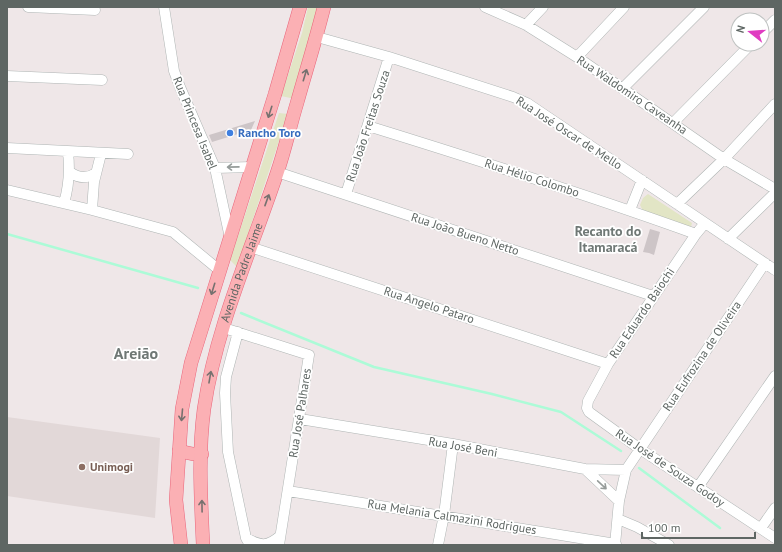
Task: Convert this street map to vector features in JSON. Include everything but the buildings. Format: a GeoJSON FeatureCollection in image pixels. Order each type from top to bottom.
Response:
{"type":"FeatureCollection","features":[{"type":"Feature","properties":{"kind":"main road","name":"Avenida Padre Jaime"},"geometry":{"type":"LineString","coordinates":[[181,545],[176,500],[182,409],[191,362],[220,265],[230,239],[275,94],[300,7]]}},
{"type":"Feature","properties":{"kind":"main road","name":"Avenida Padre Jaime"},"geometry":{"type":"LineString","coordinates":[[203,545],[202,454],[204,410],[213,362],[250,247],[277,172],[324,7]]}},
{"type":"Feature","properties":{"kind":"main road"},"geometry":{"type":"LineString","coordinates":[[275,94],[285,102],[297,103]]}},
{"type":"Feature","properties":{"kind":"main road"},"geometry":{"type":"LineString","coordinates":[[220,265],[233,274],[237,287]]}},
{"type":"Feature","properties":{"kind":"main road"},"geometry":{"type":"LineString","coordinates":[[179,451],[202,454]]}},
{"type":"Feature","properties":{"kind":"street"},"geometry":{"type":"LineString","coordinates":[[28,7],[95,10]]}},
{"type":"Feature","properties":{"kind":"street","name":"Rua Princesa Isabel"},"geometry":{"type":"LineString","coordinates":[[164,7],[174,71],[215,168],[230,239]]}},
{"type":"Feature","properties":{"kind":"street","name":"Rua Waldomiro Caveanha"},"geometry":{"type":"LineString","coordinates":[[485,7],[526,25],[577,57],[673,122],[724,159],[775,189]]}},
{"type":"Feature","properties":{"kind":"street"},"geometry":{"type":"LineString","coordinates":[[526,25],[543,7]]}},
{"type":"Feature","properties":{"kind":"street"},"geometry":{"type":"LineString","coordinates":[[577,57],[624,7]]}},
{"type":"Feature","properties":{"kind":"street"},"geometry":{"type":"LineString","coordinates":[[623,88],[704,7]]}},
{"type":"Feature","properties":{"kind":"street","name":"Rua José Oscar de Mello"},"geometry":{"type":"LineString","coordinates":[[316,37],[389,57],[513,97],[527,103],[775,270]]}},
{"type":"Feature","properties":{"kind":"street"},"geometry":{"type":"LineString","coordinates":[[673,122],[743,52]]}},
{"type":"Feature","properties":{"kind":"street","name":"Rua João Freitas Souza"},"geometry":{"type":"LineString","coordinates":[[346,194],[389,57]]}},
{"type":"Feature","properties":{"kind":"street"},"geometry":{"type":"LineString","coordinates":[[7,76],[102,80]]}},
{"type":"Feature","properties":{"kind":"street"},"geometry":{"type":"LineString","coordinates":[[677,204],[724,159],[775,104]]}},
{"type":"Feature","properties":{"kind":"street","name":"Rua Hélio Colombo"},"geometry":{"type":"LineString","coordinates":[[368,126],[630,210],[696,234]]}},
{"type":"Feature","properties":{"kind":"street"},"geometry":{"type":"LineString","coordinates":[[7,148],[101,154],[128,154]]}},
{"type":"Feature","properties":{"kind":"street"},"geometry":{"type":"LineString","coordinates":[[64,203],[68,189],[70,172],[68,152]]}},
{"type":"Feature","properties":{"kind":"street"},"geometry":{"type":"LineString","coordinates":[[92,210],[92,196],[101,154]]}},
{"type":"Feature","properties":{"kind":"street"},"geometry":{"type":"LineString","coordinates":[[215,168],[252,167]]}},
{"type":"Feature","properties":{"kind":"street"},"geometry":{"type":"LineString","coordinates":[[70,172],[76,176],[84,177],[88,177],[96,173]]}},
{"type":"Feature","properties":{"kind":"street","name":"Rua João Bueno Netto"},"geometry":{"type":"LineString","coordinates":[[277,172],[653,296]]}},
{"type":"Feature","properties":{"kind":"street"},"geometry":{"type":"LineString","coordinates":[[630,210],[642,180]]}},
{"type":"Feature","properties":{"kind":"street"},"geometry":{"type":"LineString","coordinates":[[7,190],[92,210],[173,232],[220,265]]}},
{"type":"Feature","properties":{"kind":"street"},"geometry":{"type":"LineString","coordinates":[[728,239],[775,193]]}},
{"type":"Feature","properties":{"kind":"street","name":"Rua Eduardo Baiochi"},"geometry":{"type":"LineString","coordinates":[[587,408],[588,401],[608,364],[653,296],[705,223]]}},
{"type":"Feature","properties":{"kind":"street","name":"Rua Angelo Pataro"},"geometry":{"type":"LineString","coordinates":[[250,247],[608,364]]}},
{"type":"Feature","properties":{"kind":"street","name":"Rua Eufrozina de Oliveira"},"geometry":{"type":"LineString","coordinates":[[626,470],[764,263]]}},
{"type":"Feature","properties":{"kind":"street","name":"Rua José Palhares"},"geometry":{"type":"LineString","coordinates":[[224,328],[309,355],[280,540],[266,544],[248,541]]}},
{"type":"Feature","properties":{"kind":"street"},"geometry":{"type":"LineString","coordinates":[[238,332],[226,377],[224,393],[228,452],[248,541]]}},
{"type":"Feature","properties":{"kind":"street"},"geometry":{"type":"LineString","coordinates":[[698,487],[775,376]]}},
{"type":"Feature","properties":{"kind":"street","name":"Rua José de Souza Godoy"},"geometry":{"type":"LineString","coordinates":[[587,408],[590,412],[640,449],[775,538]]}},
{"type":"Feature","properties":{"kind":"street","name":"Rua José Beni"},"geometry":{"type":"LineString","coordinates":[[300,419],[453,444],[585,469],[626,470]]}},
{"type":"Feature","properties":{"kind":"street"},"geometry":{"type":"LineString","coordinates":[[438,545],[444,515],[453,444]]}},
{"type":"Feature","properties":{"kind":"street"},"geometry":{"type":"LineString","coordinates":[[585,469],[619,501]]}},
{"type":"Feature","properties":{"kind":"street"},"geometry":{"type":"LineString","coordinates":[[616,544],[619,501],[626,470]]}},
{"type":"Feature","properties":{"kind":"street","name":"Rua Melania Calmazini Rodrigues"},"geometry":{"type":"LineString","coordinates":[[288,491],[616,544]]}},
{"type":"Feature","properties":{"kind":"street"},"geometry":{"type":"LineString","coordinates":[[761,528],[775,508]]}},
{"type":"Feature","properties":{"kind":"street"},"geometry":{"type":"LineString","coordinates":[[618,519],[637,527],[669,545]]}},
{"type":"Feature","properties":{"kind":"shaded area","name":"Unimogi"},"geometry":{"type":"Polygon","coordinates":[[[7,417],[160,438],[155,518],[7,496],[7,417]]]}},
{"type":"Feature","properties":{"kind":"green space"},"geometry":{"type":"Polygon","coordinates":[[[308,7],[319,7],[295,99],[281,96],[302,33],[308,7]]]}},
{"type":"Feature","properties":{"kind":"green space"},"geometry":{"type":"Polygon","coordinates":[[[279,113],[288,114],[237,267],[230,260],[279,113]]]}},
{"type":"Feature","properties":{"kind":"green space"},"geometry":{"type":"Polygon","coordinates":[[[648,194],[692,223],[690,230],[643,211],[640,205],[643,198],[648,194]]]}},
{"type":"Feature","properties":{"kind":"waterway"},"geometry":{"type":"LineString","coordinates":[[7,234],[198,288]]}},
{"type":"Feature","properties":{"kind":"waterway"},"geometry":{"type":"LineString","coordinates":[[241,313],[374,367],[492,394],[561,412],[621,451]]}},
{"type":"Feature","properties":{"kind":"waterway"},"geometry":{"type":"LineString","coordinates":[[639,468],[720,528]]}},
{"type":"Feature","properties":{"kind":"place","name":"Rancho Toro"},"geometry":{"type":"Point","coordinates":[230,133]}},
{"type":"Feature","properties":{"kind":"place","name":"Unimogi"},"geometry":{"type":"Point","coordinates":[82,467]}},
{"type":"Feature","properties":{"kind":"district","name":"Recanto do Itamaracá"},"geometry":{"type":"Point","coordinates":[608,240]}},
{"type":"Feature","properties":{"kind":"district","name":"Areião"},"geometry":{"type":"Point","coordinates":[136,353]}}]}
